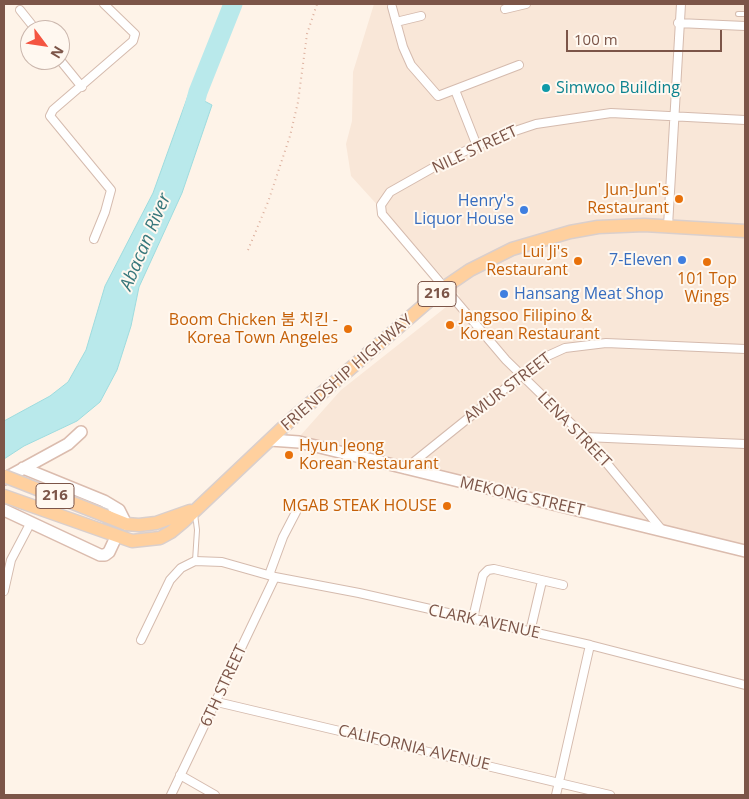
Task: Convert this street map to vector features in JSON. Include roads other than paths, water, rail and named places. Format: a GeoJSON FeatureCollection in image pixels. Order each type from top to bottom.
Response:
{"type":"FeatureCollection","features":[{"type":"Feature","properties":{"kind":"main road","name":"FRIENDSHIP HIGHWAY"},"geometry":{"type":"LineString","coordinates":[[4,496],[116,537],[132,541],[160,538],[171,532],[270,440],[445,287],[470,270],[512,249],[562,234],[623,226],[668,226],[745,231]]}},
{"type":"Feature","properties":{"kind":"main road","name":"FRIENDSHIP HIGHWAY"},"geometry":{"type":"LineString","coordinates":[[4,478],[126,524],[156,523],[194,509]]}},
{"type":"Feature","properties":{"kind":"street"},"geometry":{"type":"LineString","coordinates":[[94,239],[111,197],[111,190],[50,116],[52,110],[82,87],[133,41],[135,34],[104,4]]}},
{"type":"Feature","properties":{"kind":"street"},"geometry":{"type":"LineString","coordinates":[[505,9],[526,4]]}},
{"type":"Feature","properties":{"kind":"street"},"geometry":{"type":"LineString","coordinates":[[668,226],[680,6]]}},
{"type":"Feature","properties":{"kind":"street"},"geometry":{"type":"LineString","coordinates":[[392,7],[403,48],[411,65],[438,96],[519,65]]}},
{"type":"Feature","properties":{"kind":"street"},"geometry":{"type":"LineString","coordinates":[[20,10],[28,20]]}},
{"type":"Feature","properties":{"kind":"street"},"geometry":{"type":"LineString","coordinates":[[396,22],[421,16]]}},
{"type":"Feature","properties":{"kind":"street"},"geometry":{"type":"LineString","coordinates":[[678,23],[745,26]]}},
{"type":"Feature","properties":{"kind":"street"},"geometry":{"type":"LineString","coordinates":[[68,70],[82,87]]}},
{"type":"Feature","properties":{"kind":"street"},"geometry":{"type":"LineString","coordinates":[[455,90],[477,146]]}},
{"type":"Feature","properties":{"kind":"street","name":"NILE STREET"},"geometry":{"type":"LineString","coordinates":[[445,287],[382,214],[381,205],[390,192],[477,146],[515,130],[564,118],[611,113],[745,120]]}},
{"type":"Feature","properties":{"kind":"street","name":"LENA STREET"},"geometry":{"type":"LineString","coordinates":[[445,287],[520,376],[585,437],[662,530]]}},
{"type":"Feature","properties":{"kind":"street","name":"AMUR STREET"},"geometry":{"type":"LineString","coordinates":[[405,469],[543,358],[565,348],[606,342],[745,349]]}},
{"type":"Feature","properties":{"kind":"street"},"geometry":{"type":"LineString","coordinates":[[4,478],[68,444],[81,432]]}},
{"type":"Feature","properties":{"kind":"street"},"geometry":{"type":"LineString","coordinates":[[585,437],[745,444]]}},
{"type":"Feature","properties":{"kind":"street","name":"MEKONG STREET"},"geometry":{"type":"LineString","coordinates":[[270,440],[298,442],[745,551]]}},
{"type":"Feature","properties":{"kind":"street"},"geometry":{"type":"LineString","coordinates":[[23,468],[104,501],[119,510],[126,524]]}},
{"type":"Feature","properties":{"kind":"street"},"geometry":{"type":"LineString","coordinates":[[4,510],[100,555],[105,555],[109,552],[116,537]]}},
{"type":"Feature","properties":{"kind":"street","name":"6TH STREET"},"geometry":{"type":"LineString","coordinates":[[171,795],[217,702],[272,576],[283,537],[296,512]]}},
{"type":"Feature","properties":{"kind":"street"},"geometry":{"type":"LineString","coordinates":[[4,591],[11,560],[31,522]]}},
{"type":"Feature","properties":{"kind":"street"},"geometry":{"type":"LineString","coordinates":[[141,640],[170,580],[181,568],[195,561]]}},
{"type":"Feature","properties":{"kind":"street","name":"CLARK AVENUE"},"geometry":{"type":"LineString","coordinates":[[195,561],[222,562],[272,576],[473,618],[590,645],[745,685]]}},
{"type":"Feature","properties":{"kind":"street"},"geometry":{"type":"LineString","coordinates":[[473,618],[483,575],[488,570],[494,568],[563,586]]}},
{"type":"Feature","properties":{"kind":"street"},"geometry":{"type":"LineString","coordinates":[[530,632],[542,581]]}},
{"type":"Feature","properties":{"kind":"street"},"geometry":{"type":"LineString","coordinates":[[556,795],[590,645]]}},
{"type":"Feature","properties":{"kind":"street","name":"CALIFORNIA AVENUE"},"geometry":{"type":"LineString","coordinates":[[217,702],[610,795]]}},
{"type":"Feature","properties":{"kind":"street"},"geometry":{"type":"LineString","coordinates":[[180,775],[215,795]]}},
{"type":"Feature","properties":{"kind":"lane"},"geometry":{"type":"LineString","coordinates":[[738,14],[745,14]]}},
{"type":"Feature","properties":{"kind":"lane"},"geometry":{"type":"LineString","coordinates":[[194,509],[198,530],[195,561]]}},
{"type":"Feature","properties":{"kind":"water"},"geometry":{"type":"Polygon","coordinates":[[[189,93],[212,105],[182,193],[139,287],[131,326],[117,370],[100,402],[77,421],[24,446],[4,459],[4,421],[50,396],[68,382],[86,350],[105,286],[153,193],[189,93]]]}},
{"type":"Feature","properties":{"kind":"waterway","name":"Abacan River"},"geometry":{"type":"LineString","coordinates":[[190,122],[198,92],[233,4]]}},
{"type":"Feature","properties":{"kind":"place","name":"Simwoo Building"},"geometry":{"type":"Point","coordinates":[546,88]}},
{"type":"Feature","properties":{"kind":"place","name":"Jun-Jun's Restaurant"},"geometry":{"type":"Point","coordinates":[679,199]}},
{"type":"Feature","properties":{"kind":"place","name":"Henry's Liquor House"},"geometry":{"type":"Point","coordinates":[524,210]}},
{"type":"Feature","properties":{"kind":"place","name":"7-Eleven"},"geometry":{"type":"Point","coordinates":[682,260]}},
{"type":"Feature","properties":{"kind":"place","name":"Lui Ji's Restaurant"},"geometry":{"type":"Point","coordinates":[578,261]}},
{"type":"Feature","properties":{"kind":"place","name":"101 Top Wings"},"geometry":{"type":"Point","coordinates":[707,262]}},
{"type":"Feature","properties":{"kind":"place","name":"Hansang Meat Shop"},"geometry":{"type":"Point","coordinates":[504,294]}},
{"type":"Feature","properties":{"kind":"place","name":"Jangsoo Filipino & Korean Restaurant"},"geometry":{"type":"Point","coordinates":[450,325]}},
{"type":"Feature","properties":{"kind":"place","name":"Boom Chicken 붐 치킨 - Korea Town Angeles"},"geometry":{"type":"Point","coordinates":[348,329]}},
{"type":"Feature","properties":{"kind":"place","name":"Hyun Jeong Korean Restaurant"},"geometry":{"type":"Point","coordinates":[289,455]}},
{"type":"Feature","properties":{"kind":"place","name":"MGAB STEAK HOUSE"},"geometry":{"type":"Point","coordinates":[447,506]}}]}
